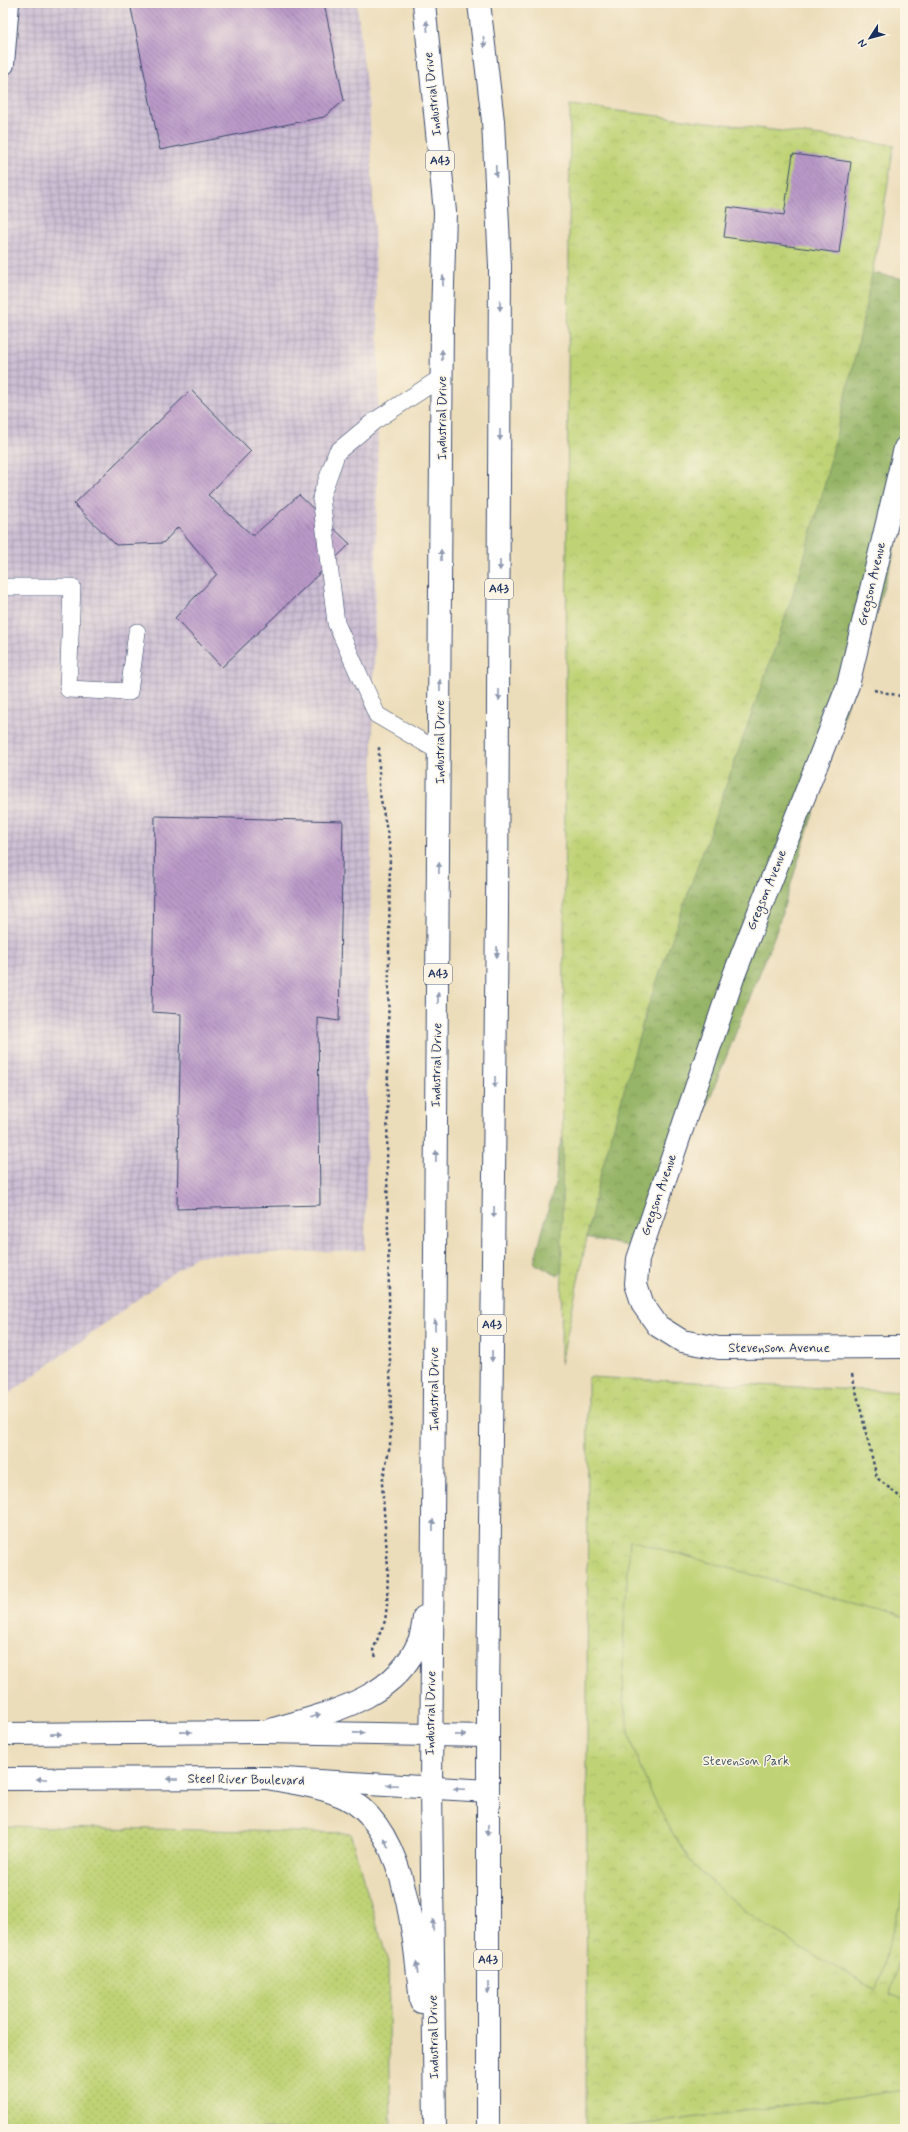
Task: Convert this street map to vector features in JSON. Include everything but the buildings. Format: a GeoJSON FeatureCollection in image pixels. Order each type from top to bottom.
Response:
{"type":"FeatureCollection","features":[{"type":"Feature","properties":{"kind":"main road"},"geometry":{"type":"LineString","coordinates":[[3,64],[8,3]]}},
{"type":"Feature","properties":{"kind":"main road","name":"Industrial Drive"},"geometry":{"type":"LineString","coordinates":[[424,3],[445,212],[442,377],[431,1734],[434,2124]]}},
{"type":"Feature","properties":{"kind":"main road","name":"A43"},"geometry":{"type":"LineString","coordinates":[[479,3],[493,121],[500,266],[497,913],[488,1736],[488,2129]]}},
{"type":"Feature","properties":{"kind":"main road","name":"Gregson Avenue"},"geometry":{"type":"LineString","coordinates":[[658,1326],[643,1305],[636,1284],[638,1259],[734,975],[848,685],[905,448]]}},
{"type":"Feature","properties":{"kind":"main road","name":"Stevenson Avenue"},"geometry":{"type":"LineString","coordinates":[[658,1326],[682,1341],[719,1348],[905,1347]]}},
{"type":"Feature","properties":{"kind":"main road"},"geometry":{"type":"LineString","coordinates":[[264,1732],[355,1704],[394,1678],[407,1664],[420,1640],[433,1564]]}},
{"type":"Feature","properties":{"kind":"main road"},"geometry":{"type":"LineString","coordinates":[[3,1734],[264,1732],[488,1736]]}},
{"type":"Feature","properties":{"kind":"main road"},"geometry":{"type":"LineString","coordinates":[[267,1778],[321,1789],[345,1797],[366,1811],[386,1841],[399,1873],[410,1911],[434,2124]]}},
{"type":"Feature","properties":{"kind":"main road","name":"Steel River Boulevard"},"geometry":{"type":"LineString","coordinates":[[3,1780],[267,1778],[488,1790]]}},
{"type":"Feature","properties":{"kind":"lane"},"geometry":{"type":"LineString","coordinates":[[440,752],[377,715],[336,623],[321,497],[337,452],[373,422],[442,377]]}},
{"type":"Feature","properties":{"kind":"lane"},"geometry":{"type":"LineString","coordinates":[[3,587],[72,587],[68,689],[129,692],[136,632]]}},
{"type":"Feature","properties":{"kind":"path"},"geometry":{"type":"LineString","coordinates":[[377,715],[378,789],[390,848],[387,1166],[391,1423],[390,1445],[382,1483],[388,1569],[387,1605],[385,1621],[373,1650],[377,1659]]}},
{"type":"Feature","properties":{"kind":"path"},"geometry":{"type":"LineString","coordinates":[[849,1347],[852,1376],[877,1478],[905,1501]]}},
{"type":"Feature","properties":{"kind":"shaded area"},"geometry":{"type":"Polygon","coordinates":[[[3,3],[357,3],[370,120],[379,358],[365,1250],[196,1256],[9,1394],[3,1349],[3,3]]]}},
{"type":"Feature","properties":{"kind":"green space"},"geometry":{"type":"Polygon","coordinates":[[[570,105],[894,145],[880,233],[859,340],[823,491],[800,572],[779,636],[645,1015],[598,1183],[561,1364],[570,105]]]}},
{"type":"Feature","properties":{"kind":"green space"},"geometry":{"type":"Polygon","coordinates":[[[728,247],[905,279],[905,433],[893,557],[776,932],[685,1160],[637,1248],[586,1237],[558,1276],[534,1263],[556,1180],[558,1152],[626,928],[806,416],[864,318],[811,333],[728,247]]]}},
{"type":"Feature","properties":{"kind":"green space","name":"Stevenson Park"},"geometry":{"type":"Polygon","coordinates":[[[588,1377],[905,1392],[905,2129],[586,2129],[588,1377]]]}},
{"type":"Feature","properties":{"kind":"green space"},"geometry":{"type":"Polygon","coordinates":[[[630,1540],[905,1618],[905,1887],[876,1990],[779,1934],[734,1901],[693,1863],[667,1823],[654,1798],[639,1763],[625,1712],[623,1640],[630,1540]]]}},
{"type":"Feature","properties":{"kind":"green space"},"geometry":{"type":"Polygon","coordinates":[[[3,1826],[350,1833],[388,1962],[391,2129],[3,2129],[3,1826]]]}},
{"type":"Feature","properties":{"kind":"green space"},"geometry":{"type":"Polygon","coordinates":[[[905,1939],[905,2000],[890,1994],[905,1939]]]}},
{"type":"Feature","properties":{"kind":"green space"},"geometry":{"type":"Polygon","coordinates":[[[905,2090],[905,2129],[613,2129],[614,2128],[905,2090]]]}}]}
